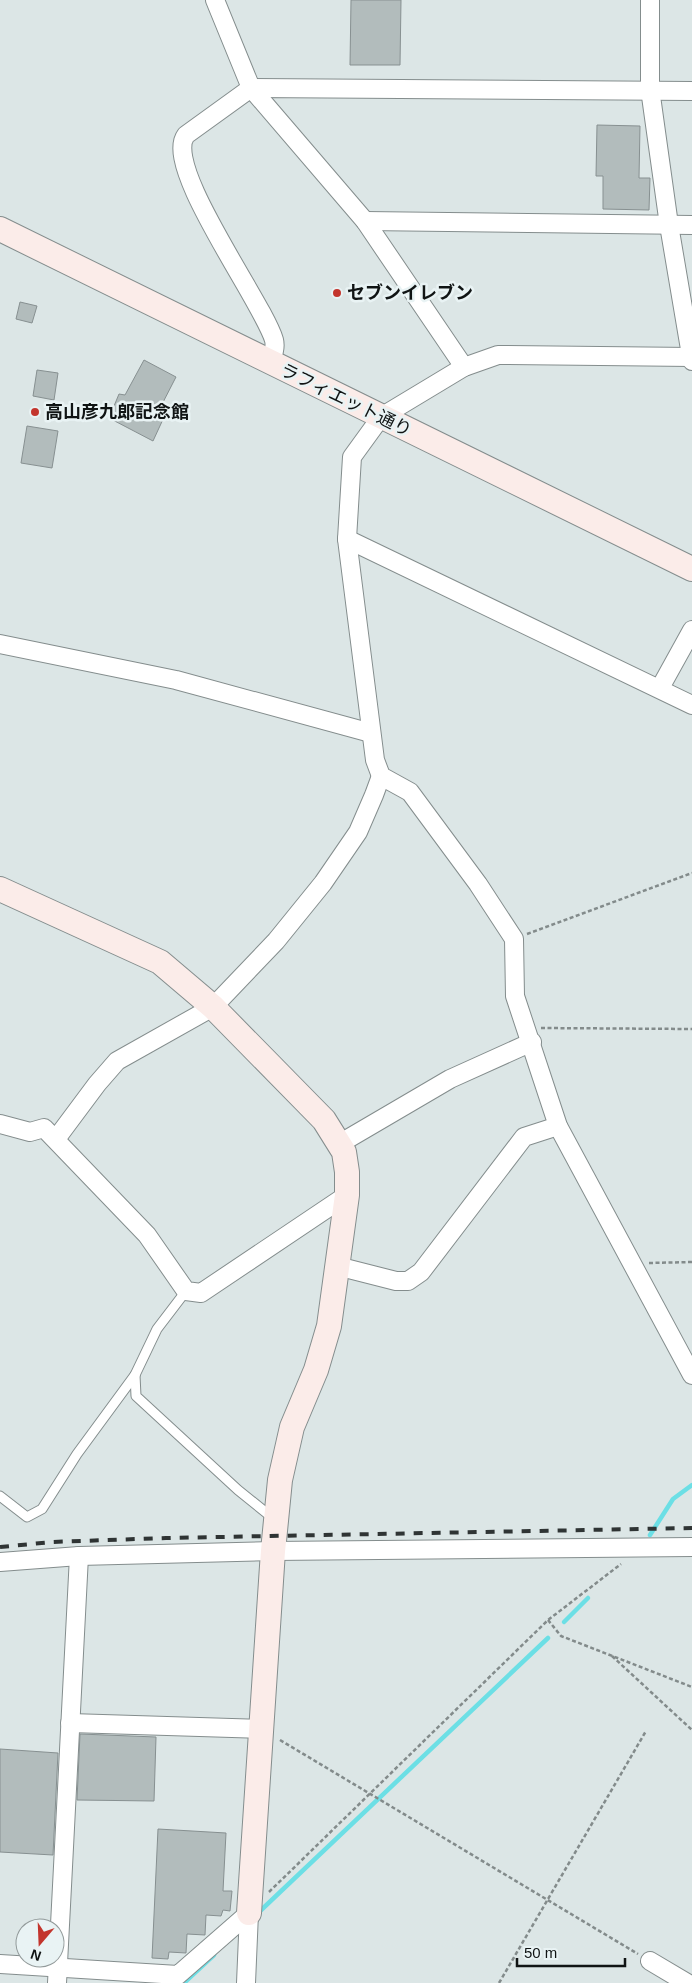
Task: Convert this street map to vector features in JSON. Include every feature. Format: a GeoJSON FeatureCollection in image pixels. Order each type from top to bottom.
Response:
{"type":"FeatureCollection","features":[{"type":"Feature","properties":{"kind":"street"},"geometry":{"type":"LineString","coordinates":[[215,0],[251,88],[365,221],[464,367]]}},
{"type":"Feature","properties":{"kind":"street"},"geometry":{"type":"LineString","coordinates":[[650,0],[650,89],[669,225],[692,359],[498,355],[464,367],[381,417],[352,457],[347,539],[371,733],[375,760],[381,776],[410,792],[478,884],[514,939],[515,996],[530,1035],[558,1126],[692,1375]]}},
{"type":"Feature","properties":{"kind":"street"},"geometry":{"type":"LineString","coordinates":[[270,362],[275,346],[272,334],[256,301],[219,241],[198,199],[186,169],[182,148],[183,139],[186,135],[251,88],[650,89],[692,91]]}},
{"type":"Feature","properties":{"kind":"street"},"geometry":{"type":"LineString","coordinates":[[365,221],[692,225]]}},
{"type":"Feature","properties":{"kind":"street","name":"ラフィエット通り"},"geometry":{"type":"LineString","coordinates":[[0,228],[692,569]]}},
{"type":"Feature","properties":{"kind":"street"},"geometry":{"type":"LineString","coordinates":[[347,539],[692,705]]}},
{"type":"Feature","properties":{"kind":"street"},"geometry":{"type":"LineString","coordinates":[[660,688],[692,630]]}},
{"type":"Feature","properties":{"kind":"street"},"geometry":{"type":"LineString","coordinates":[[0,644],[176,680],[371,733]]}},
{"type":"Feature","properties":{"kind":"street"},"geometry":{"type":"LineString","coordinates":[[56,1138],[117,1061],[213,1007],[276,941],[323,883],[358,832],[381,776]]}},
{"type":"Feature","properties":{"kind":"street"},"geometry":{"type":"LineString","coordinates":[[0,889],[160,962],[213,1007],[324,1120],[344,1152],[347,1172],[347,1195],[326,1335],[316,1370],[290,1436],[280,1480],[273,1551],[246,1983]]}},
{"type":"Feature","properties":{"kind":"street"},"geometry":{"type":"LineString","coordinates":[[339,1144],[530,1035]]}},
{"type":"Feature","properties":{"kind":"street"},"geometry":{"type":"LineString","coordinates":[[0,1124],[30,1132],[44,1128],[56,1138],[147,1235],[186,1291],[201,1293],[347,1195]]}},
{"type":"Feature","properties":{"kind":"street"},"geometry":{"type":"LineString","coordinates":[[337,1266],[396,1281],[408,1281],[421,1272],[524,1138],[558,1126]]}},
{"type":"Feature","properties":{"kind":"street"},"geometry":{"type":"LineString","coordinates":[[0,1562],[79,1556],[273,1551],[692,1547]]}},
{"type":"Feature","properties":{"kind":"street"},"geometry":{"type":"LineString","coordinates":[[57,1975],[79,1556]]}},
{"type":"Feature","properties":{"kind":"street"},"geometry":{"type":"LineString","coordinates":[[70,1723],[261,1730]]}},
{"type":"Feature","properties":{"kind":"street"},"geometry":{"type":"LineString","coordinates":[[0,1964],[57,1975],[178,1975],[249,1913]]}},
{"type":"Feature","properties":{"kind":"street"},"geometry":{"type":"LineString","coordinates":[[650,1961],[687,1983]]}},
{"type":"Feature","properties":{"kind":"lane"},"geometry":{"type":"LineString","coordinates":[[0,1496],[28,1518],[42,1509],[77,1454],[135,1375],[157,1329],[186,1291]]}},
{"type":"Feature","properties":{"kind":"lane"},"geometry":{"type":"LineString","coordinates":[[135,1375],[136,1396],[238,1490],[276,1520]]}},
{"type":"Feature","properties":{"kind":"path"},"geometry":{"type":"LineString","coordinates":[[514,939],[692,873]]}},
{"type":"Feature","properties":{"kind":"path"},"geometry":{"type":"LineString","coordinates":[[530,1035],[692,1028]]}},
{"type":"Feature","properties":{"kind":"path"},"geometry":{"type":"LineString","coordinates":[[632,1263],[692,1262]]}},
{"type":"Feature","properties":{"kind":"path"},"geometry":{"type":"LineString","coordinates":[[249,1913],[368,1794],[548,1620],[643,1547]]}},
{"type":"Feature","properties":{"kind":"path"},"geometry":{"type":"LineString","coordinates":[[548,1620],[561,1636],[692,1687]]}},
{"type":"Feature","properties":{"kind":"path"},"geometry":{"type":"LineString","coordinates":[[609,1654],[692,1730]]}},
{"type":"Feature","properties":{"kind":"path"},"geometry":{"type":"LineString","coordinates":[[261,1730],[650,1961]]}},
{"type":"Feature","properties":{"kind":"path"},"geometry":{"type":"LineString","coordinates":[[499,1983],[646,1731]]}},
{"type":"Feature","properties":{"kind":"building"},"geometry":{"type":"Polygon","coordinates":[[[351,0],[401,0],[400,65],[350,65],[351,0]]]}},
{"type":"Feature","properties":{"kind":"building"},"geometry":{"type":"Polygon","coordinates":[[[597,125],[640,126],[639,178],[650,178],[649,210],[603,209],[603,176],[596,176],[597,125]]]}},
{"type":"Feature","properties":{"kind":"building"},"geometry":{"type":"Polygon","coordinates":[[[20,302],[37,306],[32,323],[16,319],[20,302]]]}},
{"type":"Feature","properties":{"kind":"building"},"geometry":{"type":"Polygon","coordinates":[[[144,360],[176,377],[158,412],[165,415],[153,441],[109,418],[119,394],[125,395],[144,360]]]}},
{"type":"Feature","properties":{"kind":"building"},"geometry":{"type":"Polygon","coordinates":[[[37,370],[58,373],[54,400],[33,396],[37,370]]]}},
{"type":"Feature","properties":{"kind":"building"},"geometry":{"type":"Polygon","coordinates":[[[27,426],[58,431],[52,468],[21,463],[27,426]]]}},
{"type":"Feature","properties":{"kind":"building"},"geometry":{"type":"Polygon","coordinates":[[[80,1734],[156,1737],[154,1801],[77,1800],[80,1734]]]}},
{"type":"Feature","properties":{"kind":"building"},"geometry":{"type":"Polygon","coordinates":[[[0,1749],[58,1753],[53,1855],[0,1852],[0,1749]]]}},
{"type":"Feature","properties":{"kind":"building"},"geometry":{"type":"Polygon","coordinates":[[[158,1829],[226,1833],[223,1891],[232,1891],[230,1911],[223,1910],[221,1916],[206,1915],[205,1935],[187,1934],[186,1953],[169,1952],[168,1959],[152,1958],[158,1829]]]}},
{"type":"Feature","properties":{"kind":"waterway"},"geometry":{"type":"LineString","coordinates":[[650,1535],[673,1499],[692,1485]]}},
{"type":"Feature","properties":{"kind":"waterway"},"geometry":{"type":"LineString","coordinates":[[564,1622],[588,1598]]}},
{"type":"Feature","properties":{"kind":"waterway"},"geometry":{"type":"LineString","coordinates":[[258,1913],[548,1638]]}},
{"type":"Feature","properties":{"kind":"waterway"},"geometry":{"type":"LineString","coordinates":[[184,1983],[214,1955]]}},
{"type":"Feature","properties":{"kind":"railway"},"geometry":{"type":"LineString","coordinates":[[0,1547],[52,1542],[166,1538],[692,1528]]}},
{"type":"Feature","properties":{"kind":"place","name":"セブンイレブン"},"geometry":{"type":"Point","coordinates":[337,293]}},
{"type":"Feature","properties":{"kind":"place","name":"高山彦九郎記念館"},"geometry":{"type":"Point","coordinates":[35,412]}}]}
